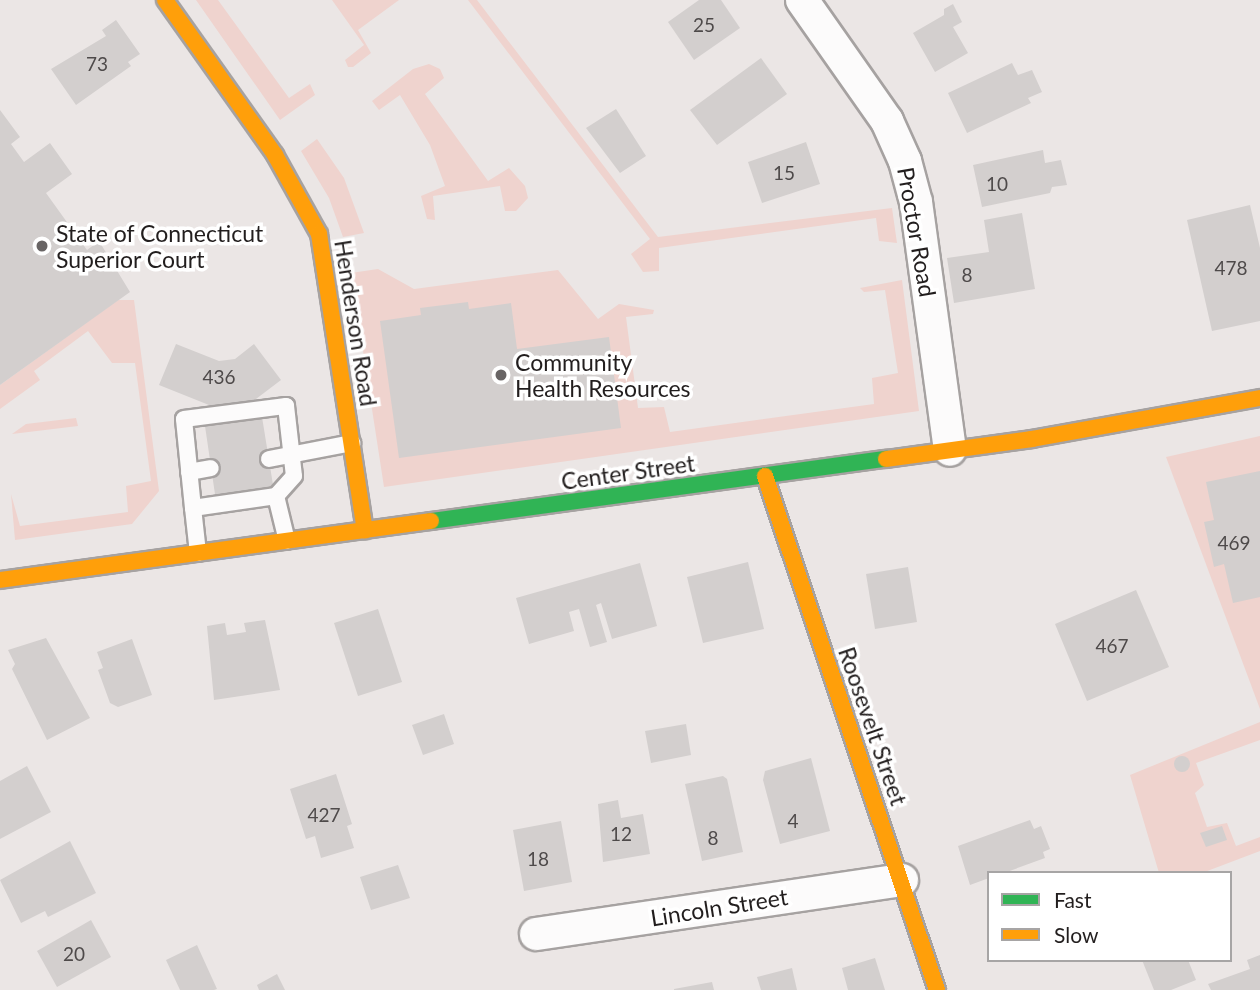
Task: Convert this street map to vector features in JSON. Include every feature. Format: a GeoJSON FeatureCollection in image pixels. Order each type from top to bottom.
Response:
{"type":"FeatureCollection","features":[{"type":"Feature","properties":{"kind":"main road","name":"Henderson Road"},"geometry":{"type":"LineString","coordinates":[[165,0],[275,155],[315,223],[327,262],[365,530]]}},
{"type":"Feature","properties":{"kind":"main road","name":"Center Street"},"geometry":{"type":"LineString","coordinates":[[0,580],[950,450],[1260,398]]}},
{"type":"Feature","properties":{"kind":"main road","name":"Roosevelt Street"},"geometry":{"type":"LineString","coordinates":[[765,476],[937,990]]}},
{"type":"Feature","properties":{"kind":"street","name":"Proctor Road"},"geometry":{"type":"LineString","coordinates":[[802,0],[887,121],[905,161],[916,202],[950,450]]}},
{"type":"Feature","properties":{"kind":"street","name":"Lincoln Street"},"geometry":{"type":"LineString","coordinates":[[536,934],[902,880]]}},
{"type":"Feature","properties":{"kind":"lane"},"geometry":{"type":"LineString","coordinates":[[193,508],[276,496],[294,476],[286,406],[184,419],[190,472],[193,508],[198,553]]}},
{"type":"Feature","properties":{"kind":"lane"},"geometry":{"type":"LineString","coordinates":[[269,459],[352,443]]}},
{"type":"Feature","properties":{"kind":"lane"},"geometry":{"type":"LineString","coordinates":[[190,472],[212,468]]}},
{"type":"Feature","properties":{"kind":"lane"},"geometry":{"type":"LineString","coordinates":[[276,496],[286,541]]}},
{"type":"Feature","properties":{"kind":"shaded area"},"geometry":{"type":"Polygon","coordinates":[[[196,0],[218,0],[289,98],[310,84],[315,95],[280,120],[196,0]]]}},
{"type":"Feature","properties":{"kind":"shaded area"},"geometry":{"type":"Polygon","coordinates":[[[332,0],[399,0],[358,30],[371,53],[353,67],[348,67],[345,60],[364,45],[332,0]]]}},
{"type":"Feature","properties":{"kind":"shaded area"},"geometry":{"type":"Polygon","coordinates":[[[468,0],[477,0],[658,237],[892,208],[897,243],[879,241],[876,218],[659,248],[659,271],[643,272],[631,254],[650,239],[468,0]]]}},
{"type":"Feature","properties":{"kind":"shaded area"},"geometry":{"type":"Polygon","coordinates":[[[429,64],[440,69],[444,78],[425,94],[488,181],[509,168],[525,186],[528,198],[516,211],[505,211],[500,186],[433,196],[435,220],[427,219],[421,196],[445,186],[430,145],[400,95],[379,110],[372,101],[413,69],[429,64]]]}},
{"type":"Feature","properties":{"kind":"shaded area"},"geometry":{"type":"Polygon","coordinates":[[[317,139],[344,178],[364,233],[343,237],[329,198],[301,151],[317,139]]]}},
{"type":"Feature","properties":{"kind":"shaded area"},"geometry":{"type":"Polygon","coordinates":[[[378,269],[414,289],[558,270],[598,319],[619,304],[654,310],[653,314],[626,317],[638,408],[664,407],[670,432],[874,404],[872,378],[898,373],[885,290],[864,292],[860,288],[902,280],[919,411],[384,487],[351,273],[378,269]]]}},
{"type":"Feature","properties":{"kind":"shaded area"},"geometry":{"type":"Polygon","coordinates":[[[118,300],[134,300],[159,491],[132,524],[15,540],[11,494],[20,526],[128,512],[126,486],[151,481],[135,363],[112,363],[88,331],[34,371],[40,380],[0,409],[0,385],[118,300]]]}},
{"type":"Feature","properties":{"kind":"shaded area"},"geometry":{"type":"Polygon","coordinates":[[[76,418],[78,426],[12,434],[26,424],[76,418]]]}},
{"type":"Feature","properties":{"kind":"shaded area"},"geometry":{"type":"Polygon","coordinates":[[[1260,436],[1260,709],[1166,457],[1260,436]]]}},
{"type":"Feature","properties":{"kind":"shaded area"},"geometry":{"type":"Polygon","coordinates":[[[1260,722],[1260,740],[1196,763],[1204,785],[1195,793],[1207,827],[1227,823],[1236,846],[1260,837],[1260,851],[1207,871],[1158,871],[1130,775],[1260,722]]]}},
{"type":"Feature","properties":{"kind":"building"},"geometry":{"type":"Polygon","coordinates":[[[699,0],[721,0],[740,28],[694,60],[668,22],[699,0]]]}},
{"type":"Feature","properties":{"kind":"building"},"geometry":{"type":"Polygon","coordinates":[[[953,4],[962,22],[953,27],[968,53],[935,72],[913,33],[944,15],[944,9],[953,4]]]}},
{"type":"Feature","properties":{"kind":"building"},"geometry":{"type":"Polygon","coordinates":[[[116,20],[140,54],[128,62],[131,66],[76,105],[51,69],[106,36],[102,30],[116,20]]]}},
{"type":"Feature","properties":{"kind":"building"},"geometry":{"type":"Polygon","coordinates":[[[761,58],[787,94],[717,145],[690,110],[761,58]]]}},
{"type":"Feature","properties":{"kind":"building"},"geometry":{"type":"Polygon","coordinates":[[[1012,63],[1018,75],[1032,70],[1042,92],[1028,98],[1031,103],[967,133],[948,93],[1012,63]]]}},
{"type":"Feature","properties":{"kind":"building"},"geometry":{"type":"Polygon","coordinates":[[[616,109],[646,156],[620,173],[586,128],[616,109]]]}},
{"type":"Feature","properties":{"kind":"building","name":"State of Connecticut Superior Court"},"geometry":{"type":"Polygon","coordinates":[[[0,110],[20,137],[11,144],[24,162],[50,143],[72,174],[46,193],[87,250],[99,241],[130,292],[0,385],[0,110]]]}},
{"type":"Feature","properties":{"kind":"building"},"geometry":{"type":"Polygon","coordinates":[[[806,142],[820,184],[762,203],[748,162],[806,142]]]}},
{"type":"Feature","properties":{"kind":"building"},"geometry":{"type":"Polygon","coordinates":[[[1043,150],[1045,163],[1061,160],[1067,185],[1052,187],[1050,193],[982,207],[973,165],[1043,150]]]}},
{"type":"Feature","properties":{"kind":"building"},"geometry":{"type":"Polygon","coordinates":[[[1250,205],[1260,248],[1260,321],[1212,331],[1187,220],[1250,205]]]}},
{"type":"Feature","properties":{"kind":"building"},"geometry":{"type":"Polygon","coordinates":[[[1022,213],[1035,289],[954,303],[947,258],[989,252],[984,220],[1022,213]]]}},
{"type":"Feature","properties":{"kind":"building","name":"Community Health Resources"},"geometry":{"type":"Polygon","coordinates":[[[468,302],[469,309],[511,303],[517,349],[609,337],[621,428],[399,458],[380,321],[421,315],[420,308],[468,302]]]}},
{"type":"Feature","properties":{"kind":"building"},"geometry":{"type":"Polygon","coordinates":[[[176,344],[219,361],[235,359],[254,344],[281,380],[252,402],[214,407],[159,385],[176,344]]]}},
{"type":"Feature","properties":{"kind":"building"},"geometry":{"type":"Polygon","coordinates":[[[262,417],[274,491],[216,501],[205,426],[262,417]]]}},
{"type":"Feature","properties":{"kind":"building"},"geometry":{"type":"Polygon","coordinates":[[[1260,471],[1260,597],[1233,603],[1224,564],[1214,567],[1204,522],[1214,520],[1206,482],[1260,471]]]}},
{"type":"Feature","properties":{"kind":"building"},"geometry":{"type":"Polygon","coordinates":[[[748,562],[764,629],[703,643],[687,577],[748,562]]]}},
{"type":"Feature","properties":{"kind":"building"},"geometry":{"type":"Polygon","coordinates":[[[640,563],[657,626],[612,639],[601,603],[596,605],[607,642],[590,647],[579,609],[569,612],[574,631],[529,644],[516,598],[640,563]]]}},
{"type":"Feature","properties":{"kind":"building"},"geometry":{"type":"Polygon","coordinates":[[[908,567],[917,622],[875,629],[866,574],[908,567]]]}},
{"type":"Feature","properties":{"kind":"building"},"geometry":{"type":"Polygon","coordinates":[[[1136,590],[1169,667],[1087,701],[1055,624],[1136,590]]]}},
{"type":"Feature","properties":{"kind":"building"},"geometry":{"type":"Polygon","coordinates":[[[378,609],[402,682],[358,696],[334,623],[378,609]]]}},
{"type":"Feature","properties":{"kind":"building"},"geometry":{"type":"Polygon","coordinates":[[[265,620],[280,690],[214,700],[207,626],[225,623],[227,635],[246,632],[244,623],[265,620]]]}},
{"type":"Feature","properties":{"kind":"building"},"geometry":{"type":"Polygon","coordinates":[[[46,638],[90,718],[47,740],[12,669],[15,664],[8,650],[46,638]]]}},
{"type":"Feature","properties":{"kind":"building"},"geometry":{"type":"Polygon","coordinates":[[[132,639],[152,695],[118,707],[110,703],[98,670],[103,668],[97,652],[132,639]]]}},
{"type":"Feature","properties":{"kind":"building"},"geometry":{"type":"Polygon","coordinates":[[[444,714],[454,744],[423,755],[412,725],[444,714]]]}},
{"type":"Feature","properties":{"kind":"building"},"geometry":{"type":"Polygon","coordinates":[[[686,724],[691,755],[651,763],[645,731],[686,724]]]}},
{"type":"Feature","properties":{"kind":"building"},"geometry":{"type":"Polygon","coordinates":[[[1179,756],[1185,756],[1190,764],[1188,770],[1179,772],[1174,767],[1174,761],[1179,756]]]}},
{"type":"Feature","properties":{"kind":"building"},"geometry":{"type":"Polygon","coordinates":[[[811,758],[830,831],[780,844],[763,780],[765,771],[811,758]]]}},
{"type":"Feature","properties":{"kind":"building"},"geometry":{"type":"Polygon","coordinates":[[[27,766],[51,812],[0,839],[0,781],[27,766]]]}},
{"type":"Feature","properties":{"kind":"building"},"geometry":{"type":"Polygon","coordinates":[[[336,774],[352,824],[347,826],[354,848],[321,858],[315,836],[306,839],[290,789],[336,774]]]}},
{"type":"Feature","properties":{"kind":"building"},"geometry":{"type":"Polygon","coordinates":[[[723,776],[727,779],[743,852],[702,861],[685,784],[723,776]]]}},
{"type":"Feature","properties":{"kind":"building"},"geometry":{"type":"Polygon","coordinates":[[[618,800],[621,818],[643,814],[650,854],[603,862],[598,804],[618,800]]]}},
{"type":"Feature","properties":{"kind":"building"},"geometry":{"type":"Polygon","coordinates":[[[1030,820],[1034,829],[1041,826],[1050,849],[1043,852],[1045,858],[1009,871],[987,871],[987,879],[970,885],[958,846],[1030,820]]]}},
{"type":"Feature","properties":{"kind":"building"},"geometry":{"type":"Polygon","coordinates":[[[561,821],[572,882],[524,891],[513,830],[561,821]]]}},
{"type":"Feature","properties":{"kind":"building"},"geometry":{"type":"Polygon","coordinates":[[[1222,826],[1227,840],[1206,847],[1200,833],[1222,826]]]}},
{"type":"Feature","properties":{"kind":"building"},"geometry":{"type":"Polygon","coordinates":[[[70,841],[96,893],[48,917],[45,911],[21,923],[0,880],[70,841]]]}},
{"type":"Feature","properties":{"kind":"building"},"geometry":{"type":"Polygon","coordinates":[[[398,865],[410,898],[371,910],[360,877],[398,865]]]}},
{"type":"Feature","properties":{"kind":"building"},"geometry":{"type":"Polygon","coordinates":[[[91,920],[111,957],[57,987],[37,951],[91,920]]]}},
{"type":"Feature","properties":{"kind":"building"},"geometry":{"type":"Polygon","coordinates":[[[197,945],[217,989],[180,990],[166,960],[197,945]]]}},
{"type":"Feature","properties":{"kind":"building"},"geometry":{"type":"Polygon","coordinates":[[[1260,955],[1260,990],[1211,990],[1208,984],[1250,969],[1247,960],[1260,955]]]}},
{"type":"Feature","properties":{"kind":"building"},"geometry":{"type":"Polygon","coordinates":[[[875,958],[885,990],[848,990],[842,968],[875,958]]]}},
{"type":"Feature","properties":{"kind":"building"},"geometry":{"type":"Polygon","coordinates":[[[1143,962],[1189,962],[1196,980],[1171,990],[1154,990],[1143,962]]]}},
{"type":"Feature","properties":{"kind":"building"},"geometry":{"type":"Polygon","coordinates":[[[792,968],[797,990],[761,990],[757,977],[792,968]]]}},
{"type":"Feature","properties":{"kind":"building"},"geometry":{"type":"Polygon","coordinates":[[[277,974],[285,990],[259,990],[257,985],[277,974]]]}},
{"type":"Feature","properties":{"kind":"building"},"geometry":{"type":"Polygon","coordinates":[[[712,982],[714,990],[674,990],[674,989],[712,982]]]}},
{"type":"Feature","properties":{"kind":"traffic: fast"},"geometry":{"type":"LineString","coordinates":[[431,521],[886,459]]}},
{"type":"Feature","properties":{"kind":"traffic: slow"},"geometry":{"type":"LineString","coordinates":[[165,0],[275,155],[319,234],[365,530]]}},
{"type":"Feature","properties":{"kind":"traffic: slow"},"geometry":{"type":"LineString","coordinates":[[886,459],[1032,439],[1260,398]]}},
{"type":"Feature","properties":{"kind":"traffic: slow"},"geometry":{"type":"LineString","coordinates":[[765,476],[937,990]]}},
{"type":"Feature","properties":{"kind":"traffic: slow"},"geometry":{"type":"LineString","coordinates":[[0,580],[431,521]]}},
{"type":"Feature","properties":{"kind":"place","name":"State of Connecticut Superior Court"},"geometry":{"type":"Point","coordinates":[42,246]}},
{"type":"Feature","properties":{"kind":"place","name":"Community Health Resources"},"geometry":{"type":"Point","coordinates":[501,375]}}]}
